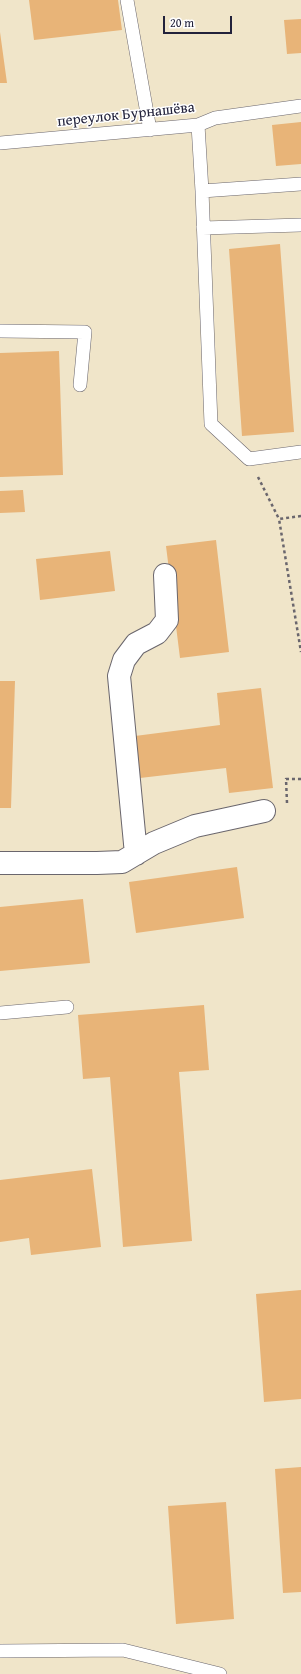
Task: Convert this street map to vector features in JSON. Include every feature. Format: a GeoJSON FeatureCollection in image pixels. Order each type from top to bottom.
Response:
{"type":"FeatureCollection","features":[{"type":"Feature","properties":{"kind":"street"},"geometry":{"type":"LineString","coordinates":[[136,854],[119,676],[124,660],[136,644],[157,633],[167,620],[165,575]]}},
{"type":"Feature","properties":{"kind":"street"},"geometry":{"type":"LineString","coordinates":[[0,863],[122,862],[174,834],[195,826],[264,811]]}},
{"type":"Feature","properties":{"kind":"lane"},"geometry":{"type":"LineString","coordinates":[[127,0],[150,130]]}},
{"type":"Feature","properties":{"kind":"lane","name":"переулок Бурнашёва"},"geometry":{"type":"LineString","coordinates":[[0,143],[198,125],[215,118],[301,106]]}},
{"type":"Feature","properties":{"kind":"lane"},"geometry":{"type":"LineString","coordinates":[[198,125],[211,424],[249,459],[301,452]]}},
{"type":"Feature","properties":{"kind":"lane"},"geometry":{"type":"LineString","coordinates":[[202,191],[301,184]]}},
{"type":"Feature","properties":{"kind":"lane"},"geometry":{"type":"LineString","coordinates":[[203,228],[301,224]]}},
{"type":"Feature","properties":{"kind":"lane"},"geometry":{"type":"LineString","coordinates":[[0,332],[84,332],[80,385]]}},
{"type":"Feature","properties":{"kind":"lane"},"geometry":{"type":"LineString","coordinates":[[0,1013],[68,1007]]}},
{"type":"Feature","properties":{"kind":"lane"},"geometry":{"type":"LineString","coordinates":[[0,1651],[123,1650],[220,1674]]}},
{"type":"Feature","properties":{"kind":"path"},"geometry":{"type":"LineString","coordinates":[[249,459],[279,519],[301,652]]}},
{"type":"Feature","properties":{"kind":"path"},"geometry":{"type":"LineString","coordinates":[[279,519],[301,516]]}},
{"type":"Feature","properties":{"kind":"path"},"geometry":{"type":"LineString","coordinates":[[264,811],[287,810],[286,779],[301,779]]}},
{"type":"Feature","properties":{"kind":"building"},"geometry":{"type":"Polygon","coordinates":[[[29,0],[118,0],[122,30],[34,40],[29,0]]]}},
{"type":"Feature","properties":{"kind":"building"},"geometry":{"type":"Polygon","coordinates":[[[301,19],[301,53],[287,54],[284,20],[301,19]]]}},
{"type":"Feature","properties":{"kind":"building"},"geometry":{"type":"Polygon","coordinates":[[[0,32],[7,83],[0,83],[0,32]]]}},
{"type":"Feature","properties":{"kind":"building"},"geometry":{"type":"Polygon","coordinates":[[[301,122],[301,164],[276,166],[272,125],[301,122]]]}},
{"type":"Feature","properties":{"kind":"building"},"geometry":{"type":"Polygon","coordinates":[[[280,244],[294,432],[242,436],[229,249],[280,244]]]}},
{"type":"Feature","properties":{"kind":"building"},"geometry":{"type":"Polygon","coordinates":[[[59,351],[63,475],[0,477],[0,353],[59,351]]]}},
{"type":"Feature","properties":{"kind":"building"},"geometry":{"type":"Polygon","coordinates":[[[23,490],[25,512],[0,513],[0,491],[23,490]]]}},
{"type":"Feature","properties":{"kind":"building"},"geometry":{"type":"Polygon","coordinates":[[[216,540],[229,652],[180,658],[166,546],[216,540]]]}},
{"type":"Feature","properties":{"kind":"building"},"geometry":{"type":"Polygon","coordinates":[[[110,551],[115,591],[40,600],[36,559],[110,551]]]}},
{"type":"Feature","properties":{"kind":"building"},"geometry":{"type":"Polygon","coordinates":[[[0,681],[15,681],[11,808],[0,808],[0,681]]]}},
{"type":"Feature","properties":{"kind":"building"},"geometry":{"type":"Polygon","coordinates":[[[261,688],[273,788],[229,793],[226,768],[140,778],[135,736],[220,725],[217,693],[261,688]]]}},
{"type":"Feature","properties":{"kind":"building"},"geometry":{"type":"Polygon","coordinates":[[[237,867],[244,918],[136,933],[129,882],[237,867]]]}},
{"type":"Feature","properties":{"kind":"building"},"geometry":{"type":"Polygon","coordinates":[[[83,899],[90,963],[0,971],[0,907],[83,899]]]}},
{"type":"Feature","properties":{"kind":"building"},"geometry":{"type":"Polygon","coordinates":[[[204,1005],[209,1070],[179,1072],[192,1241],[123,1247],[110,1077],[83,1079],[78,1015],[204,1005]]]}},
{"type":"Feature","properties":{"kind":"building"},"geometry":{"type":"Polygon","coordinates":[[[92,1169],[101,1247],[31,1255],[29,1238],[0,1242],[0,1180],[92,1169]]]}},
{"type":"Feature","properties":{"kind":"building"},"geometry":{"type":"Polygon","coordinates":[[[301,1290],[301,1399],[264,1402],[256,1294],[301,1290]]]}},
{"type":"Feature","properties":{"kind":"building"},"geometry":{"type":"Polygon","coordinates":[[[301,1467],[301,1592],[283,1593],[275,1469],[301,1467]]]}},
{"type":"Feature","properties":{"kind":"building"},"geometry":{"type":"Polygon","coordinates":[[[226,1502],[234,1619],[176,1624],[168,1506],[226,1502]]]}}]}
